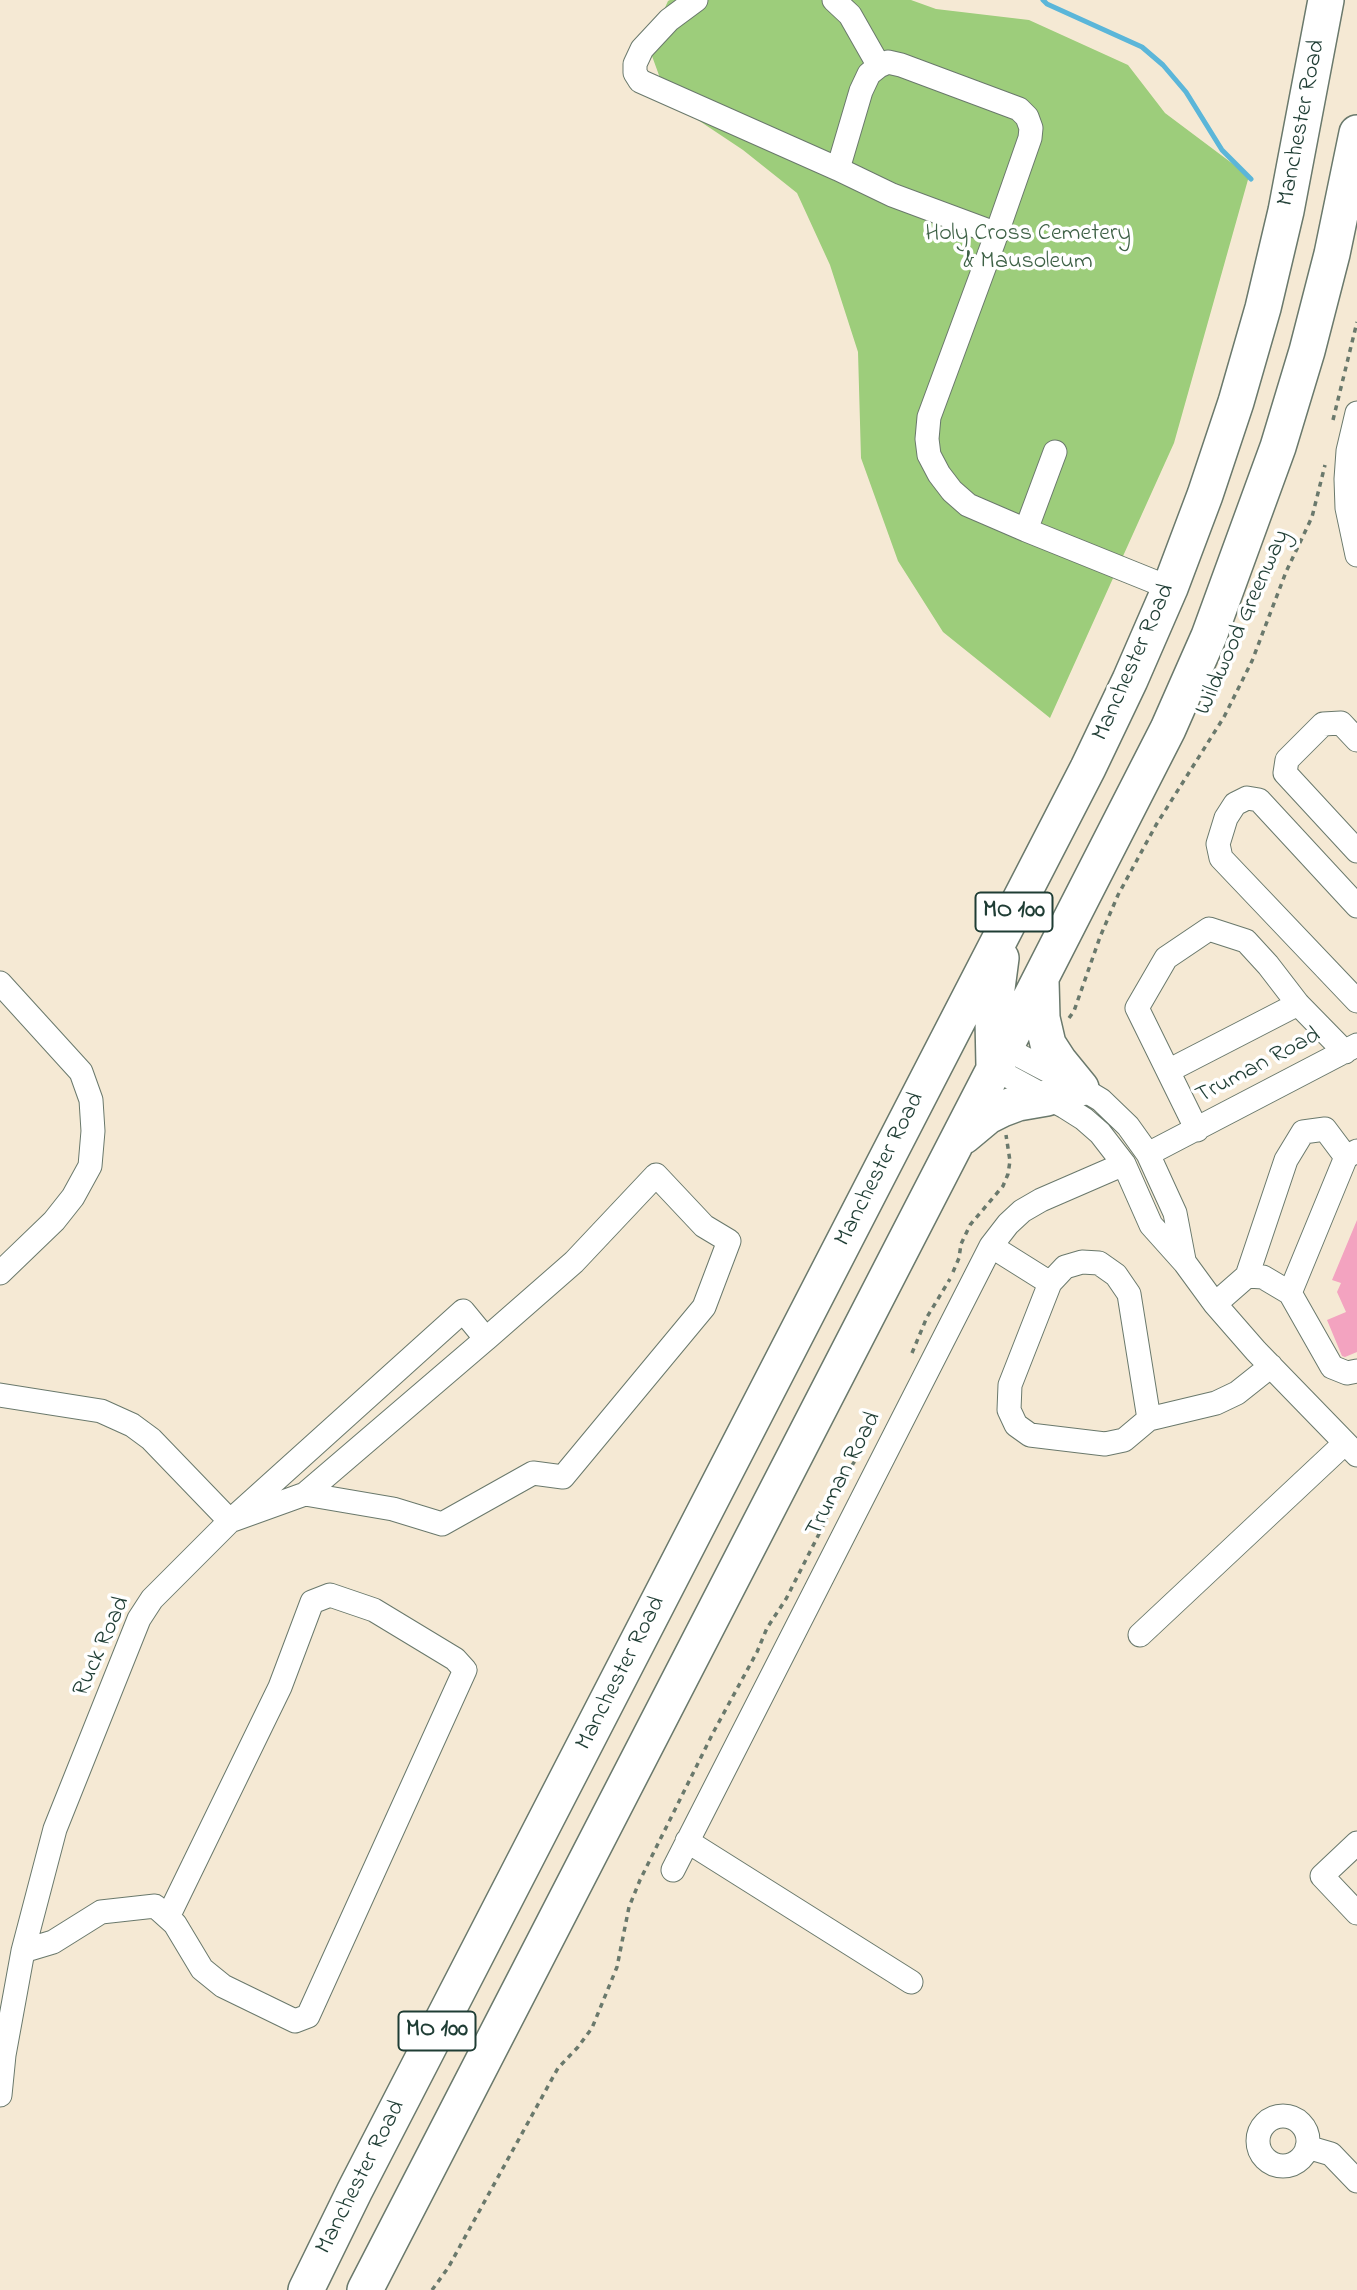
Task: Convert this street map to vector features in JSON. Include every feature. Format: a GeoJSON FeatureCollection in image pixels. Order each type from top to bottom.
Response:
{"type":"FeatureCollection","features":[{"type":"Feature","properties":{"kind":"highway","name":"Manchester Road"},"geometry":{"type":"LineString","coordinates":[[306,2290],[355,2190],[1007,926],[1130,680],[1170,588],[1231,415],[1263,307],[1289,199],[1326,0]]}},
{"type":"Feature","properties":{"kind":"highway","name":"MO 100"},"geometry":{"type":"LineString","coordinates":[[365,2290],[956,1143],[997,1054],[1041,978],[1168,729],[1241,554],[1278,447],[1332,254],[1357,134]]}},
{"type":"Feature","properties":{"kind":"highway"},"geometry":{"type":"LineString","coordinates":[[933,1069],[971,1048],[997,1054],[996,985],[1007,926]]}},
{"type":"Feature","properties":{"kind":"highway"},"geometry":{"type":"LineString","coordinates":[[1041,978],[1042,1018],[1048,1044],[1081,1088]]}},
{"type":"Feature","properties":{"kind":"highway"},"geometry":{"type":"LineString","coordinates":[[956,1143],[988,1116],[1002,1109],[1047,1098]]}},
{"type":"Feature","properties":{"kind":"street"},"geometry":{"type":"LineString","coordinates":[[696,0],[669,20],[642,49],[635,64],[635,73],[640,81],[892,195],[997,234]]}},
{"type":"Feature","properties":{"kind":"street"},"geometry":{"type":"LineString","coordinates":[[834,0],[850,15],[879,66]]}},
{"type":"Feature","properties":{"kind":"street"},"geometry":{"type":"LineString","coordinates":[[838,169],[861,91],[869,74],[888,62],[1019,109],[1027,117],[1031,128],[1030,138],[929,417],[929,455],[951,491],[968,505],[1170,588]]}},
{"type":"Feature","properties":{"kind":"street"},"geometry":{"type":"LineString","coordinates":[[1357,413],[1346,479],[1357,555]]}},
{"type":"Feature","properties":{"kind":"street"},"geometry":{"type":"LineString","coordinates":[[1026,530],[1055,452]]}},
{"type":"Feature","properties":{"kind":"street"},"geometry":{"type":"LineString","coordinates":[[1357,740],[1341,723],[1323,724],[1287,760],[1285,774],[1357,851]]}},
{"type":"Feature","properties":{"kind":"street"},"geometry":{"type":"LineString","coordinates":[[1357,906],[1259,800],[1247,799],[1235,804],[1226,818],[1218,844],[1221,858],[1357,1001]]}},
{"type":"Feature","properties":{"kind":"street"},"geometry":{"type":"LineString","coordinates":[[1197,1130],[1137,1008],[1166,958],[1209,929],[1246,941],[1298,1004],[1351,1048]]}},
{"type":"Feature","properties":{"kind":"street"},"geometry":{"type":"LineString","coordinates":[[0,983],[81,1072],[91,1100],[93,1131],[90,1166],[73,1197],[54,1221],[0,1273]]}},
{"type":"Feature","properties":{"kind":"street"},"geometry":{"type":"LineString","coordinates":[[1168,1071],[1298,1004]]}},
{"type":"Feature","properties":{"kind":"street","name":"Truman Road"},"geometry":{"type":"LineString","coordinates":[[1148,1154],[1351,1048]]}},
{"type":"Feature","properties":{"kind":"street"},"geometry":{"type":"LineString","coordinates":[[997,1054],[1081,1088],[1117,1114],[1148,1154],[1175,1213],[1185,1263]]}},
{"type":"Feature","properties":{"kind":"street"},"geometry":{"type":"LineString","coordinates":[[997,1054],[1047,1098],[1084,1119],[1114,1148],[1151,1225],[1185,1263],[1215,1304],[1351,1449],[1140,1635]]}},
{"type":"Feature","properties":{"kind":"street"},"geometry":{"type":"LineString","coordinates":[[1215,1304],[1247,1276],[1286,1160],[1303,1132],[1325,1129],[1352,1154],[1290,1293]]}},
{"type":"Feature","properties":{"kind":"street","name":"Truman Road"},"geometry":{"type":"LineString","coordinates":[[673,1870],[991,1246],[1022,1211],[1124,1164]]}},
{"type":"Feature","properties":{"kind":"street"},"geometry":{"type":"LineString","coordinates":[[0,1395],[101,1411],[132,1425],[150,1439],[230,1521],[305,1494],[574,1262],[656,1175],[704,1226],[729,1241],[704,1307],[563,1477],[533,1472],[442,1524],[393,1509],[305,1494]]}},
{"type":"Feature","properties":{"kind":"street"},"geometry":{"type":"LineString","coordinates":[[991,1246],[1050,1283]]}},
{"type":"Feature","properties":{"kind":"street"},"geometry":{"type":"LineString","coordinates":[[1149,1419],[1129,1294],[1116,1275],[1099,1263],[1082,1262],[1065,1267],[1050,1283],[1010,1385],[1009,1410],[1016,1425],[1030,1435],[1105,1444],[1124,1440],[1149,1419],[1216,1402],[1237,1393],[1271,1366]]}},
{"type":"Feature","properties":{"kind":"street"},"geometry":{"type":"LineString","coordinates":[[1247,1276],[1263,1277],[1290,1293],[1332,1367],[1346,1373],[1357,1371]]}},
{"type":"Feature","properties":{"kind":"street","name":"Ruck Road"},"geometry":{"type":"LineString","coordinates":[[0,2095],[4,2054],[23,1951],[55,1829],[139,1619],[152,1600],[230,1521],[463,1311],[486,1339]]}},
{"type":"Feature","properties":{"kind":"street"},"geometry":{"type":"LineString","coordinates":[[23,1951],[53,1942],[101,1912],[155,1906],[175,1924],[202,1969],[223,1986],[295,2021],[308,2016],[465,1670],[455,1659],[374,1610],[330,1595],[312,1602],[281,1687],[168,1917]]}},
{"type":"Feature","properties":{"kind":"street"},"geometry":{"type":"LineString","coordinates":[[687,1841],[911,1982]]}},
{"type":"Feature","properties":{"kind":"street"},"geometry":{"type":"LineString","coordinates":[[1357,1843],[1322,1876],[1357,1913]]}},
{"type":"Feature","properties":{"kind":"street"},"geometry":{"type":"LineString","coordinates":[[1307,2147],[1331,2154],[1357,2181]]}},
{"type":"Feature","properties":{"kind":"path"},"geometry":{"type":"LineString","coordinates":[[1333,421],[1357,322]]}},
{"type":"Feature","properties":{"kind":"path","name":"Wildwood Greenway"},"geometry":{"type":"LineString","coordinates":[[1066,1024],[1074,1011],[1118,895],[1156,825],[1224,716],[1252,661],[1286,572],[1312,517],[1326,457]]}},
{"type":"Feature","properties":{"kind":"green space","name":"Holy Cross Cemetery & Mausoleum"},"geometry":{"type":"Polygon","coordinates":[[[670,0],[911,0],[936,9],[1029,20],[1128,65],[1165,113],[1249,176],[1174,443],[1050,718],[943,632],[898,561],[861,458],[858,352],[830,265],[797,193],[743,150],[668,100],[648,45],[670,0]]]}},
{"type":"Feature","properties":{"kind":"building"},"geometry":{"type":"Polygon","coordinates":[[[1357,1220],[1357,1352],[1345,1357],[1342,1356],[1327,1320],[1346,1312],[1337,1292],[1341,1283],[1332,1280],[1357,1220]]]}},
{"type":"Feature","properties":{"kind":"waterway"},"geometry":{"type":"LineString","coordinates":[[1043,0],[1142,47],[1163,65],[1186,92],[1222,150],[1251,179]]}}]}
